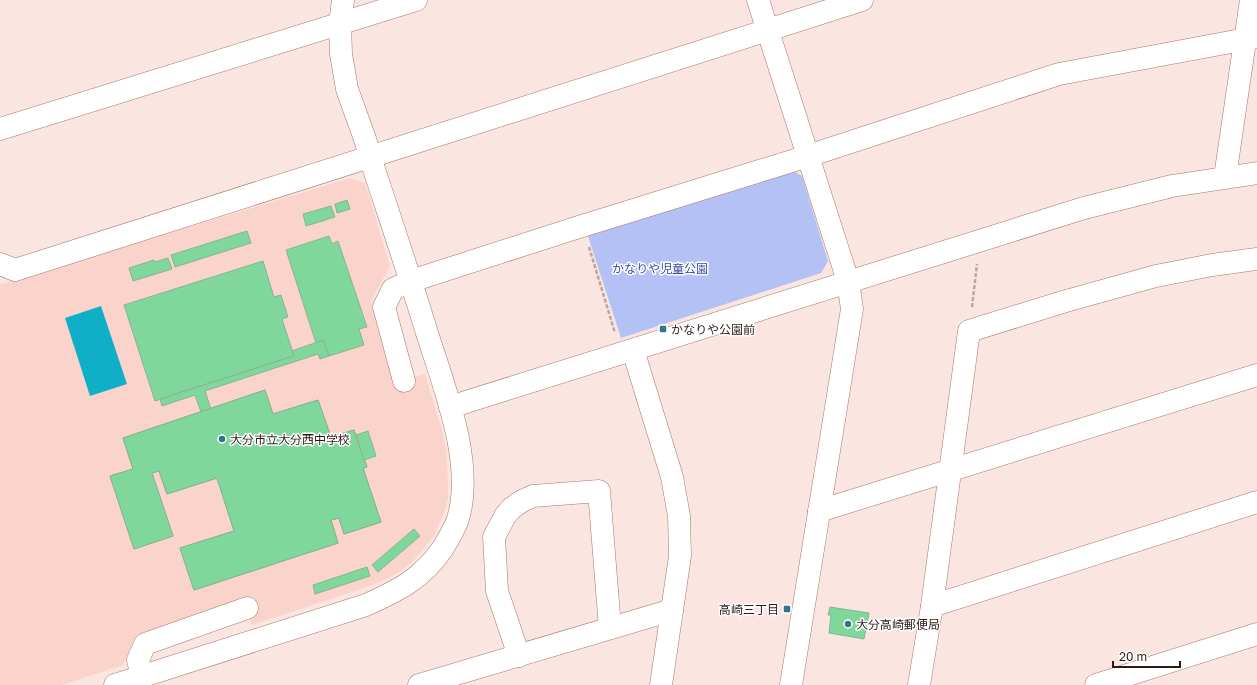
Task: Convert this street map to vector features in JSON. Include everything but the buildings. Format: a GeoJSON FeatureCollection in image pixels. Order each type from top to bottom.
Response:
{"type":"FeatureCollection","features":[{"type":"Feature","properties":{"kind":"street"},"geometry":{"type":"LineString","coordinates":[[115,685],[142,676],[167,677],[366,605],[390,594],[408,584],[424,572],[434,561],[449,538],[457,521],[463,487],[463,470],[459,441],[411,281],[366,142],[347,89],[341,54],[340,24],[343,0]]}},
{"type":"Feature","properties":{"kind":"street"},"geometry":{"type":"LineString","coordinates":[[0,129],[416,0]]}},
{"type":"Feature","properties":{"kind":"street"},"geometry":{"type":"LineString","coordinates":[[758,0],[848,281],[852,308],[792,685]]}},
{"type":"Feature","properties":{"kind":"street"},"geometry":{"type":"LineString","coordinates":[[0,264],[15,270],[862,0]]}},
{"type":"Feature","properties":{"kind":"street"},"geometry":{"type":"LineString","coordinates":[[1225,177],[1251,38],[1251,0]]}},
{"type":"Feature","properties":{"kind":"street"},"geometry":{"type":"LineString","coordinates":[[404,381],[384,307],[393,289],[411,281],[808,156],[1059,74],[1251,38]]}},
{"type":"Feature","properties":{"kind":"street"},"geometry":{"type":"LineString","coordinates":[[450,408],[625,344],[848,281],[1084,208],[1172,186],[1257,173]]}},
{"type":"Feature","properties":{"kind":"street"},"geometry":{"type":"LineString","coordinates":[[919,685],[932,606],[969,331],[1066,301],[1156,276],[1212,265],[1257,259]]}},
{"type":"Feature","properties":{"kind":"street"},"geometry":{"type":"LineString","coordinates":[[625,344],[672,477],[677,498],[679,516],[680,556],[661,685]]}},
{"type":"Feature","properties":{"kind":"street"},"geometry":{"type":"LineString","coordinates":[[819,511],[1257,375]]}},
{"type":"Feature","properties":{"kind":"street"},"geometry":{"type":"LineString","coordinates":[[519,656],[497,591],[494,537],[505,516],[512,508],[533,496],[599,491],[610,628]]}},
{"type":"Feature","properties":{"kind":"street"},"geometry":{"type":"LineString","coordinates":[[932,606],[1257,502]]}},
{"type":"Feature","properties":{"kind":"street"},"geometry":{"type":"LineString","coordinates":[[142,676],[138,660],[145,644],[247,608]]}},
{"type":"Feature","properties":{"kind":"street"},"geometry":{"type":"LineString","coordinates":[[419,685],[672,610]]}},
{"type":"Feature","properties":{"kind":"street"},"geometry":{"type":"LineString","coordinates":[[1096,685],[1257,634]]}},
{"type":"Feature","properties":{"kind":"path"},"geometry":{"type":"LineString","coordinates":[[582,226],[625,344]]}},
{"type":"Feature","properties":{"kind":"path"},"geometry":{"type":"LineString","coordinates":[[969,331],[978,258]]}},
{"type":"Feature","properties":{"kind":"shaded area","name":"大分市立大分西中学校"},"geometry":{"type":"Polygon","coordinates":[[[350,178],[365,183],[390,266],[371,301],[394,384],[425,374],[442,430],[446,448],[448,499],[434,536],[414,560],[400,572],[378,583],[358,590],[252,625],[243,598],[136,635],[123,665],[62,685],[0,685],[0,283],[2,284],[350,178]]]}},
{"type":"Feature","properties":{"kind":"shaded area"},"geometry":{"type":"Polygon","coordinates":[[[101,306],[127,384],[90,396],[65,318],[101,306]]]}},
{"type":"Feature","properties":{"kind":"green space","name":"かなりや児童公園"},"geometry":{"type":"Polygon","coordinates":[[[790,169],[802,176],[828,261],[821,273],[621,338],[587,233],[790,169]]]}},
{"type":"Feature","properties":{"kind":"place","name":"かなりや公園前"},"geometry":{"type":"Point","coordinates":[663,329]}},
{"type":"Feature","properties":{"kind":"place","name":"大分市立大分西中学校"},"geometry":{"type":"Point","coordinates":[222,439]}},
{"type":"Feature","properties":{"kind":"place","name":"高崎三丁目"},"geometry":{"type":"Point","coordinates":[787,609]}},
{"type":"Feature","properties":{"kind":"place","name":"大分高崎郵便局"},"geometry":{"type":"Point","coordinates":[848,624]}}]}
